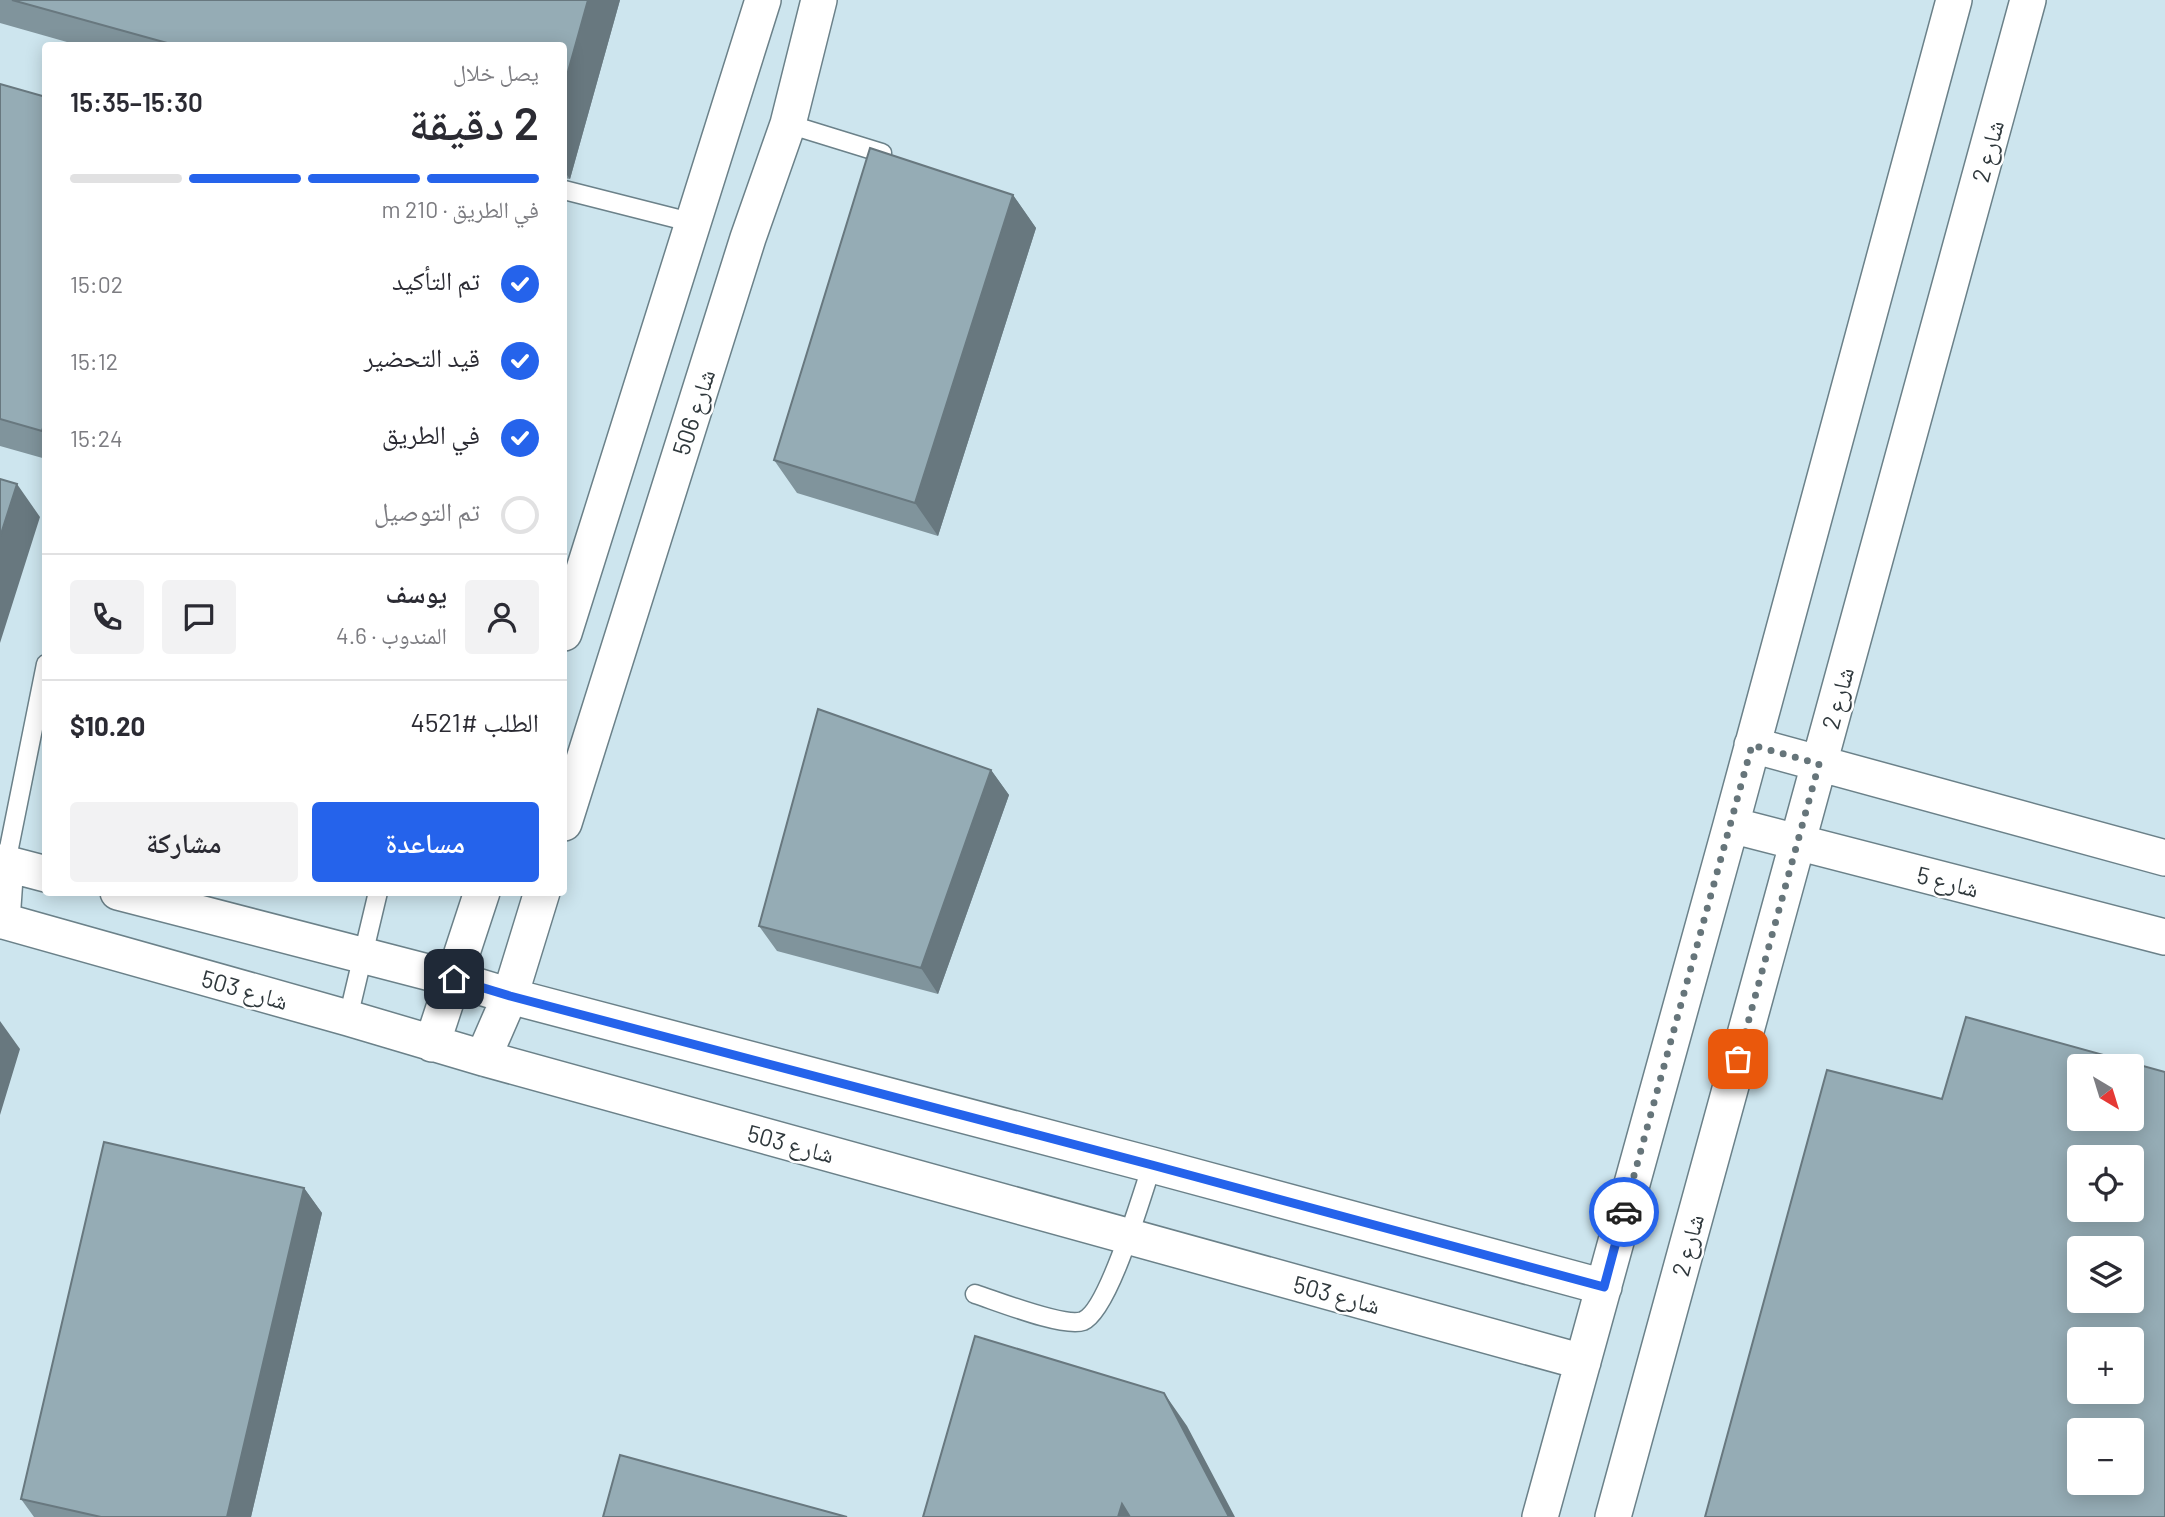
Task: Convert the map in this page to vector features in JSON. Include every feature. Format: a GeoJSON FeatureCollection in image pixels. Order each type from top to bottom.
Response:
{"type":"FeatureCollection","features":[{"type":"Feature","properties":{"kind":"street"},"geometry":{"type":"LineString","coordinates":[[567,623],[763,0]]}},
{"type":"Feature","properties":{"kind":"street","name":"شارع 506"},"geometry":{"type":"LineString","coordinates":[[567,813],[748,237],[788,124],[819,0]]}},
{"type":"Feature","properties":{"kind":"street"},"geometry":{"type":"LineString","coordinates":[[1540,1517],[1954,0]]}},
{"type":"Feature","properties":{"kind":"street","name":"شارع 2"},"geometry":{"type":"LineString","coordinates":[[1613,1517],[2028,0]]}},
{"type":"Feature","properties":{"kind":"street"},"geometry":{"type":"LineString","coordinates":[[583,571],[637,586]]}},
{"type":"Feature","properties":{"kind":"street"},"geometry":{"type":"LineString","coordinates":[[1752,745],[2165,858]]}},
{"type":"Feature","properties":{"kind":"street","name":"شارع 5"},"geometry":{"type":"LineString","coordinates":[[1731,825],[2165,937]]}},
{"type":"Feature","properties":{"kind":"street"},"geometry":{"type":"LineString","coordinates":[[1,921],[3,863],[42,873]]}},
{"type":"Feature","properties":{"kind":"street"},"geometry":{"type":"LineString","coordinates":[[133,896],[454,979],[1604,1287]]}},
{"type":"Feature","properties":{"kind":"street"},"geometry":{"type":"LineString","coordinates":[[432,1044],[481,896]]}},
{"type":"Feature","properties":{"kind":"street"},"geometry":{"type":"LineString","coordinates":[[483,1058],[510,996],[541,896]]}},
{"type":"Feature","properties":{"kind":"street","name":"شارع 503"},"geometry":{"type":"LineString","coordinates":[[1,921],[432,1044],[1583,1362]]}},
{"type":"Feature","properties":{"kind":"lane"},"geometry":{"type":"LineString","coordinates":[[788,124],[882,153]]}},
{"type":"Feature","properties":{"kind":"lane"},"geometry":{"type":"LineString","coordinates":[[567,191],[694,223]]}},
{"type":"Feature","properties":{"kind":"lane"},"geometry":{"type":"LineString","coordinates":[[3,863],[42,683]]}},
{"type":"Feature","properties":{"kind":"lane"},"geometry":{"type":"LineString","coordinates":[[348,1018],[377,896]]}},
{"type":"Feature","properties":{"kind":"lane"},"geometry":{"type":"LineString","coordinates":[[975,1294],[1064,1322],[1084,1321],[1100,1306],[1129,1237],[1152,1165]]}},
{"type":"Feature","properties":{"kind":"building"},"geometry":{"type":"Polygon","coordinates":[[[12,0],[588,0],[567,75],[567,42],[164,42],[12,0]]]}},
{"type":"Feature","properties":{"kind":"building"},"geometry":{"type":"Polygon","coordinates":[[[0,84],[42,96],[42,431],[0,419],[0,84]]]}},
{"type":"Feature","properties":{"kind":"building"},"geometry":{"type":"Polygon","coordinates":[[[870,148],[1013,195],[915,503],[774,460],[870,148]]]}},
{"type":"Feature","properties":{"kind":"building"},"geometry":{"type":"Polygon","coordinates":[[[0,479],[17,484],[0,537],[0,479]]]}},
{"type":"Feature","properties":{"kind":"building"},"geometry":{"type":"Polygon","coordinates":[[[818,709],[991,770],[921,968],[759,926],[818,709]]]}},
{"type":"Feature","properties":{"kind":"building"},"geometry":{"type":"Polygon","coordinates":[[[1966,1017],[2100,1054],[2067,1054],[2067,1131],[2144,1131],[2144,1066],[2165,1072],[2165,1517],[1705,1517],[1827,1070],[1942,1099],[1966,1017]]]}},
{"type":"Feature","properties":{"kind":"building"},"geometry":{"type":"Polygon","coordinates":[[[104,1142],[304,1188],[227,1517],[101,1517],[21,1499],[104,1142]]]}},
{"type":"Feature","properties":{"kind":"building"},"geometry":{"type":"Polygon","coordinates":[[[975,1336],[1164,1393],[1229,1517],[1130,1517],[1122,1504],[1118,1517],[923,1517],[975,1336]]]}},
{"type":"Feature","properties":{"kind":"building"},"geometry":{"type":"Polygon","coordinates":[[[620,1455],[847,1517],[603,1517],[620,1455]]]}},
{"type":"Feature","properties":{"kind":"way so far"},"geometry":{"type":"LineString","coordinates":[[1624,1212],[1752,745],[1819,764],[1738,1059]]}},
{"type":"Feature","properties":{"kind":"route"},"geometry":{"type":"LineString","coordinates":[[454,979],[1604,1287],[1624,1212]]}}]}
